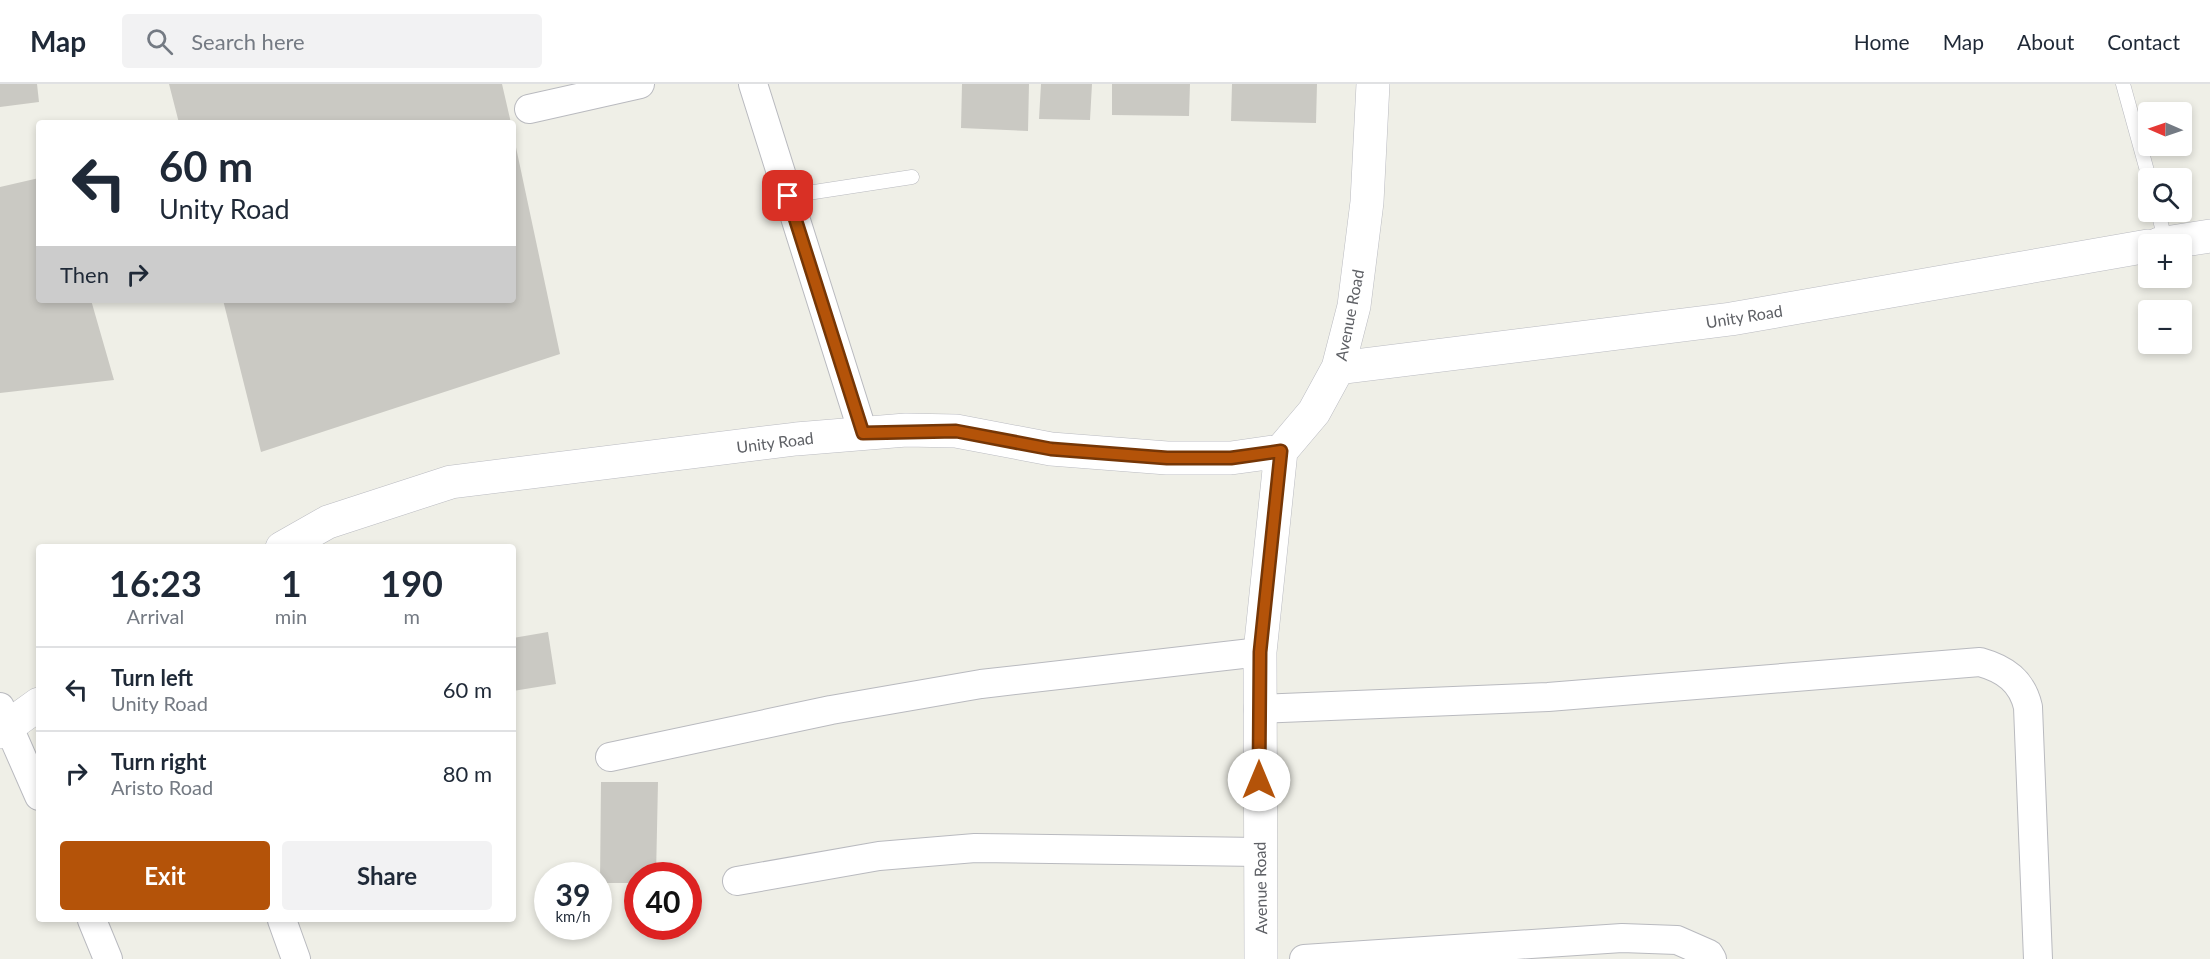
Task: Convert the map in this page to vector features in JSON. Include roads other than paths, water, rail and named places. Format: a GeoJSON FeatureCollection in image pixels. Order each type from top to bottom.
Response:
{"type":"FeatureCollection","features":[{"type":"Feature","properties":{"kind":"street"},"geometry":{"type":"LineString","coordinates":[[529,109],[640,84]]}},
{"type":"Feature","properties":{"kind":"street"},"geometry":{"type":"LineString","coordinates":[[753,84],[863,433]]}},
{"type":"Feature","properties":{"kind":"street","name":"Avenue Road"},"geometry":{"type":"LineString","coordinates":[[1261,959],[1258,709],[1260,652],[1281,451],[1314,412],[1338,368],[1354,306],[1367,202],[1373,84]]}},
{"type":"Feature","properties":{"kind":"street","name":"Unity Road"},"geometry":{"type":"LineString","coordinates":[[2192,239],[2210,236]]}},
{"type":"Feature","properties":{"kind":"street","name":"Unity Road"},"geometry":{"type":"LineString","coordinates":[[1338,368],[1731,319],[2138,248]]}},
{"type":"Feature","properties":{"kind":"street","name":"Unity Road"},"geometry":{"type":"LineString","coordinates":[[289,544],[328,522],[451,482],[863,433],[956,431],[1051,449],[1167,458],[1231,458],[1281,451]]}},
{"type":"Feature","properties":{"kind":"street"},"geometry":{"type":"LineString","coordinates":[[610,757],[831,710],[981,684],[1260,652]]}},
{"type":"Feature","properties":{"kind":"street"},"geometry":{"type":"LineString","coordinates":[[1258,709],[1548,697],[1980,662],[2003,669],[2024,691],[2028,707],[2038,959]]}},
{"type":"Feature","properties":{"kind":"street"},"geometry":{"type":"LineString","coordinates":[[36,706],[3,722],[36,790]]}},
{"type":"Feature","properties":{"kind":"street"},"geometry":{"type":"LineString","coordinates":[[737,881],[879,856],[975,848],[1259,852]]}},
{"type":"Feature","properties":{"kind":"street"},"geometry":{"type":"LineString","coordinates":[[93,922],[108,959]]}},
{"type":"Feature","properties":{"kind":"street"},"geometry":{"type":"LineString","coordinates":[[283,922],[296,959]]}},
{"type":"Feature","properties":{"kind":"street"},"geometry":{"type":"LineString","coordinates":[[1304,959],[1622,938],[1677,940],[1709,954],[1712,959]]}},
{"type":"Feature","properties":{"kind":"lane"},"geometry":{"type":"LineString","coordinates":[[2123,84],[2146,168]]}},
{"type":"Feature","properties":{"kind":"lane"},"geometry":{"type":"LineString","coordinates":[[788,196],[912,177]]}}]}
